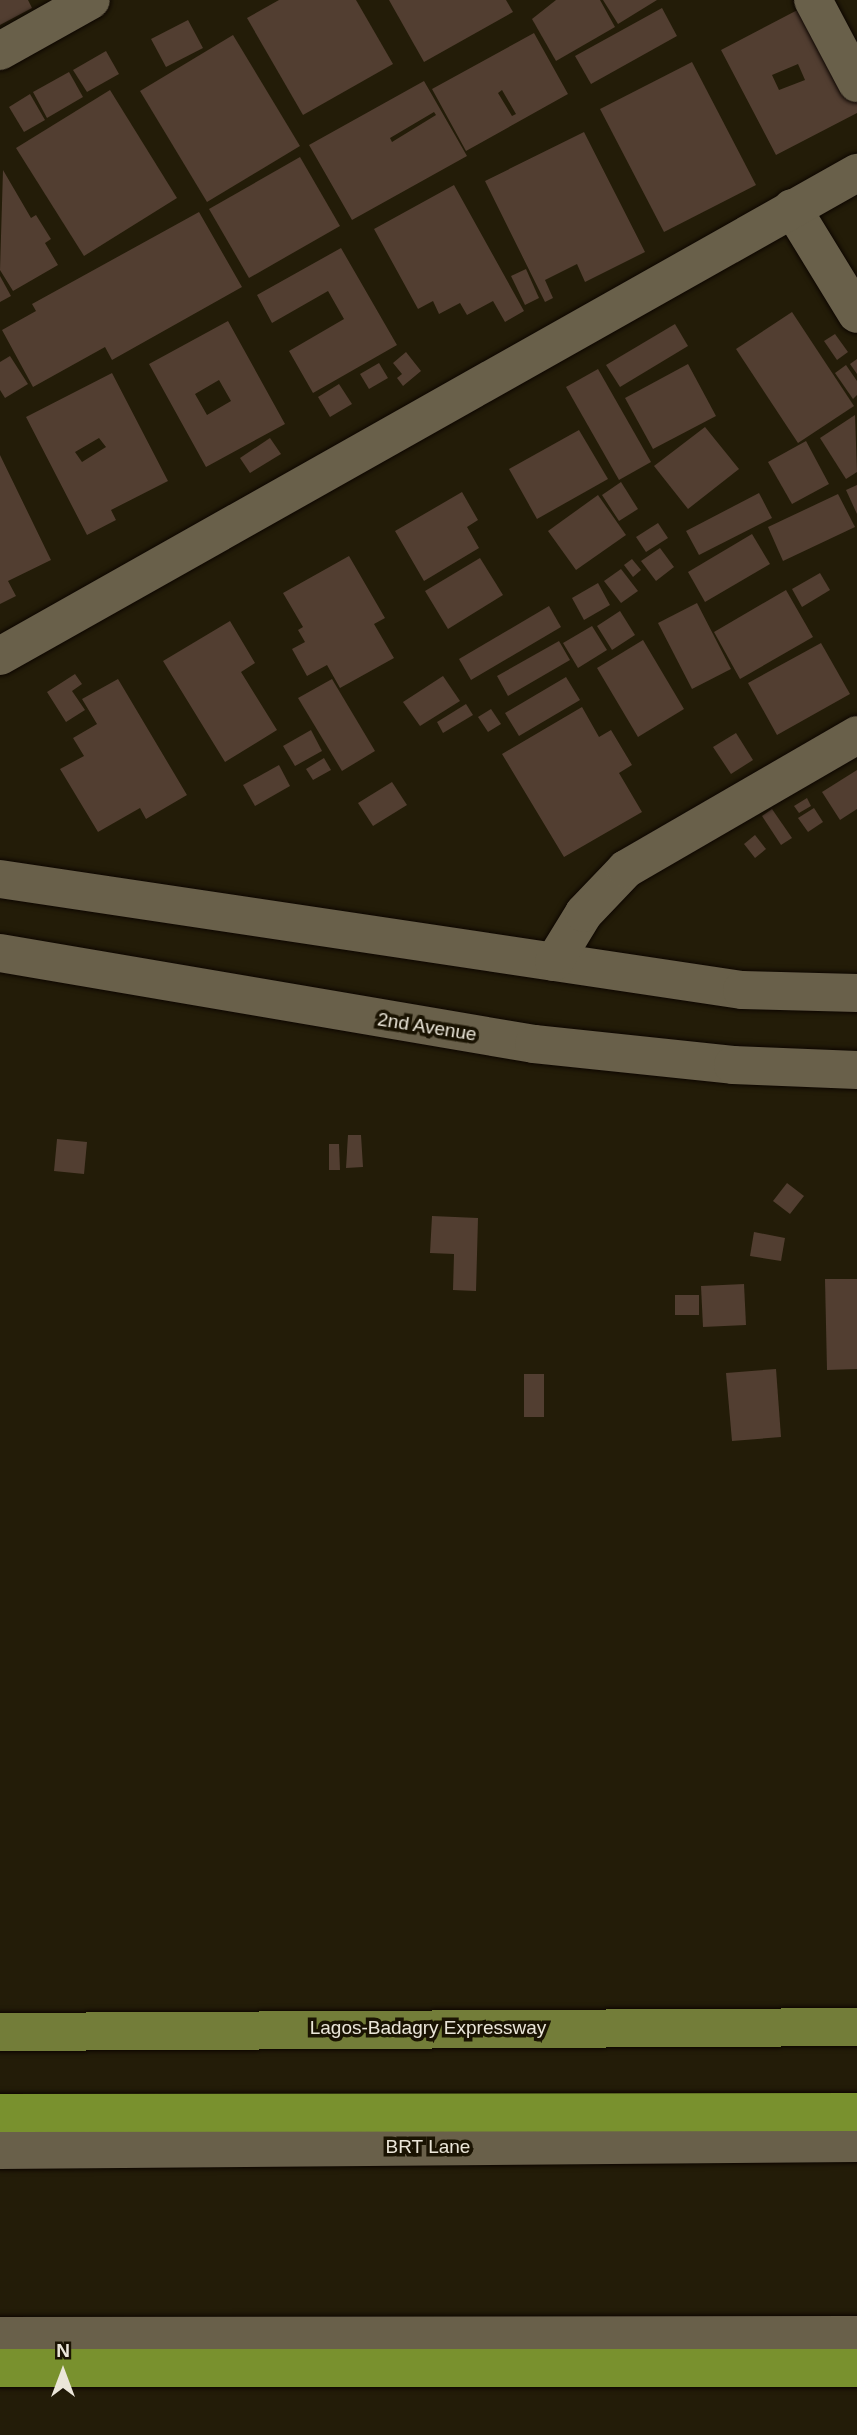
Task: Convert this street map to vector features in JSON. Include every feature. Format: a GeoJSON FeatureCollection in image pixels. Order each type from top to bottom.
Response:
{"type":"FeatureCollection","features":[{"type":"Feature","properties":{"kind":"highway"},"geometry":{"type":"LineString","coordinates":[[0,2113],[857,2112]]}},
{"type":"Feature","properties":{"kind":"highway"},"geometry":{"type":"LineString","coordinates":[[0,2368],[857,2368]]}},
{"type":"Feature","properties":{"kind":"main road","name":"Lagos-Badagry Expressway"},"geometry":{"type":"LineString","coordinates":[[0,2032],[857,2026]]}},
{"type":"Feature","properties":{"kind":"street"},"geometry":{"type":"LineString","coordinates":[[0,51],[91,0]]}},
{"type":"Feature","properties":{"kind":"street"},"geometry":{"type":"LineString","coordinates":[[813,0],[857,83]]}},
{"type":"Feature","properties":{"kind":"street"},"geometry":{"type":"LineString","coordinates":[[0,656],[857,173]]}},
{"type":"Feature","properties":{"kind":"street"},"geometry":{"type":"LineString","coordinates":[[792,208],[857,314]]}},
{"type":"Feature","properties":{"kind":"street"},"geometry":{"type":"LineString","coordinates":[[554,962],[584,913],[626,869],[857,735]]}},
{"type":"Feature","properties":{"kind":"street"},"geometry":{"type":"LineString","coordinates":[[0,879],[742,990],[857,993]]}},
{"type":"Feature","properties":{"kind":"street","name":"2nd Avenue"},"geometry":{"type":"LineString","coordinates":[[0,953],[534,1044],[733,1065],[857,1070]]}},
{"type":"Feature","properties":{"kind":"street","name":"BRT Lane"},"geometry":{"type":"LineString","coordinates":[[0,2150],[857,2143]]}},
{"type":"Feature","properties":{"kind":"street"},"geometry":{"type":"LineString","coordinates":[[0,2336],[857,2335]]}},
{"type":"Feature","properties":{"kind":"building"},"geometry":{"type":"Polygon","coordinates":[[[0,0],[28,0],[32,8],[0,25],[0,0]]]}},
{"type":"Feature","properties":{"kind":"building"},"geometry":{"type":"Polygon","coordinates":[[[279,0],[356,0],[393,64],[303,115],[247,18],[279,0]]]}},
{"type":"Feature","properties":{"kind":"building"},"geometry":{"type":"Polygon","coordinates":[[[389,0],[506,0],[513,12],[424,62],[389,0]]]}},
{"type":"Feature","properties":{"kind":"building"},"geometry":{"type":"Polygon","coordinates":[[[556,0],[600,0],[615,27],[556,61],[532,19],[556,0]]]}},
{"type":"Feature","properties":{"kind":"building"},"geometry":{"type":"Polygon","coordinates":[[[603,0],[657,0],[618,24],[603,0]]]}},
{"type":"Feature","properties":{"kind":"building"},"geometry":{"type":"Polygon","coordinates":[[[809,4],[857,94],[857,113],[776,155],[721,50],[809,4]],[[798,64],[772,75],[779,90],[805,80],[798,64]]]}},
{"type":"Feature","properties":{"kind":"building"},"geometry":{"type":"Polygon","coordinates":[[[662,8],[677,36],[591,84],[575,56],[662,8]]]}},
{"type":"Feature","properties":{"kind":"building"},"geometry":{"type":"Polygon","coordinates":[[[188,20],[203,48],[166,67],[151,39],[188,20]]]}},
{"type":"Feature","properties":{"kind":"building"},"geometry":{"type":"Polygon","coordinates":[[[534,33],[568,94],[466,151],[432,89],[534,33]],[[502,90],[498,93],[512,116],[516,114],[502,90]]]}},
{"type":"Feature","properties":{"kind":"building"},"geometry":{"type":"Polygon","coordinates":[[[233,35],[300,146],[207,202],[140,91],[233,35]]]}},
{"type":"Feature","properties":{"kind":"building"},"geometry":{"type":"Polygon","coordinates":[[[106,51],[119,74],[87,92],[73,70],[106,51]]]}},
{"type":"Feature","properties":{"kind":"building"},"geometry":{"type":"Polygon","coordinates":[[[692,62],[756,185],[664,232],[600,109],[692,62]]]}},
{"type":"Feature","properties":{"kind":"building"},"geometry":{"type":"Polygon","coordinates":[[[69,72],[83,97],[47,118],[33,92],[69,72]]]}},
{"type":"Feature","properties":{"kind":"building"},"geometry":{"type":"Polygon","coordinates":[[[424,81],[467,156],[352,220],[309,145],[424,81]],[[434,112],[390,138],[392,142],[436,115],[434,112]]]}},
{"type":"Feature","properties":{"kind":"building"},"geometry":{"type":"Polygon","coordinates":[[[110,90],[177,198],[84,256],[16,148],[110,90]]]}},
{"type":"Feature","properties":{"kind":"building"},"geometry":{"type":"Polygon","coordinates":[[[30,94],[45,120],[24,132],[9,107],[30,94]]]}},
{"type":"Feature","properties":{"kind":"building"},"geometry":{"type":"Polygon","coordinates":[[[584,132],[645,252],[585,282],[577,264],[545,280],[553,298],[545,302],[485,181],[584,132]]]}},
{"type":"Feature","properties":{"kind":"building"},"geometry":{"type":"Polygon","coordinates":[[[300,157],[340,226],[249,278],[209,209],[300,157]]]}},
{"type":"Feature","properties":{"kind":"building"},"geometry":{"type":"Polygon","coordinates":[[[3,170],[31,218],[36,215],[51,239],[45,243],[58,265],[13,291],[0,270],[3,170]]]}},
{"type":"Feature","properties":{"kind":"building"},"geometry":{"type":"Polygon","coordinates":[[[454,185],[524,311],[505,322],[493,301],[467,315],[460,303],[439,314],[433,301],[418,309],[374,229],[454,185]]]}},
{"type":"Feature","properties":{"kind":"building"},"geometry":{"type":"Polygon","coordinates":[[[199,212],[242,287],[112,360],[105,347],[33,387],[2,330],[36,311],[32,304],[199,212]]]}},
{"type":"Feature","properties":{"kind":"building"},"geometry":{"type":"Polygon","coordinates":[[[341,248],[397,345],[313,393],[289,351],[344,319],[328,291],[272,323],[257,295],[341,248]]]}},
{"type":"Feature","properties":{"kind":"building"},"geometry":{"type":"Polygon","coordinates":[[[526,269],[539,298],[525,305],[511,276],[526,269]]]}},
{"type":"Feature","properties":{"kind":"building"},"geometry":{"type":"Polygon","coordinates":[[[0,276],[11,296],[0,302],[0,276]]]}},
{"type":"Feature","properties":{"kind":"building"},"geometry":{"type":"Polygon","coordinates":[[[792,312],[854,406],[798,443],[736,349],[792,312]]]}},
{"type":"Feature","properties":{"kind":"building"},"geometry":{"type":"Polygon","coordinates":[[[228,321],[285,424],[206,467],[149,364],[228,321]],[[219,380],[195,394],[207,415],[231,401],[219,380]]]}},
{"type":"Feature","properties":{"kind":"building"},"geometry":{"type":"Polygon","coordinates":[[[675,324],[688,346],[620,387],[606,365],[675,324]]]}},
{"type":"Feature","properties":{"kind":"building"},"geometry":{"type":"Polygon","coordinates":[[[835,334],[848,352],[837,360],[824,341],[835,334]]]}},
{"type":"Feature","properties":{"kind":"building"},"geometry":{"type":"Polygon","coordinates":[[[406,352],[421,371],[403,386],[397,378],[402,374],[393,363],[406,352]]]}},
{"type":"Feature","properties":{"kind":"building"},"geometry":{"type":"Polygon","coordinates":[[[10,356],[28,384],[5,398],[0,390],[0,362],[10,356]]]}},
{"type":"Feature","properties":{"kind":"building"},"geometry":{"type":"Polygon","coordinates":[[[857,359],[857,374],[850,364],[857,359]]]}},
{"type":"Feature","properties":{"kind":"building"},"geometry":{"type":"Polygon","coordinates":[[[379,363],[388,378],[369,389],[360,374],[379,363]]]}},
{"type":"Feature","properties":{"kind":"building"},"geometry":{"type":"Polygon","coordinates":[[[688,364],[716,416],[653,449],[625,398],[688,364]]]}},
{"type":"Feature","properties":{"kind":"building"},"geometry":{"type":"Polygon","coordinates":[[[846,365],[857,381],[857,395],[853,399],[835,373],[846,365]]]}},
{"type":"Feature","properties":{"kind":"building"},"geometry":{"type":"Polygon","coordinates":[[[598,369],[651,462],[619,480],[566,387],[598,369]]]}},
{"type":"Feature","properties":{"kind":"building"},"geometry":{"type":"Polygon","coordinates":[[[112,373],[168,481],[111,510],[116,520],[87,535],[26,417],[112,373]],[[99,438],[75,452],[82,462],[106,447],[99,438]]]}},
{"type":"Feature","properties":{"kind":"building"},"geometry":{"type":"Polygon","coordinates":[[[339,384],[352,404],[330,417],[318,397],[339,384]]]}},
{"type":"Feature","properties":{"kind":"building"},"geometry":{"type":"Polygon","coordinates":[[[855,415],[857,472],[846,479],[820,438],[855,415]]]}},
{"type":"Feature","properties":{"kind":"building"},"geometry":{"type":"Polygon","coordinates":[[[705,427],[739,469],[688,509],[654,466],[705,427]]]}},
{"type":"Feature","properties":{"kind":"building"},"geometry":{"type":"Polygon","coordinates":[[[579,430],[608,479],[537,519],[509,469],[579,430]]]}},
{"type":"Feature","properties":{"kind":"building"},"geometry":{"type":"Polygon","coordinates":[[[270,438],[281,454],[250,473],[240,458],[270,438]]]}},
{"type":"Feature","properties":{"kind":"building"},"geometry":{"type":"Polygon","coordinates":[[[806,441],[829,484],[792,504],[768,462],[806,441]]]}},
{"type":"Feature","properties":{"kind":"building"},"geometry":{"type":"Polygon","coordinates":[[[0,455],[51,560],[8,581],[16,596],[0,604],[0,455]]]}},
{"type":"Feature","properties":{"kind":"building"},"geometry":{"type":"Polygon","coordinates":[[[621,482],[638,509],[619,521],[602,495],[621,482]]]}},
{"type":"Feature","properties":{"kind":"building"},"geometry":{"type":"Polygon","coordinates":[[[857,485],[857,514],[846,490],[857,485]]]}},
{"type":"Feature","properties":{"kind":"building"},"geometry":{"type":"Polygon","coordinates":[[[462,492],[478,520],[467,527],[479,548],[424,581],[395,531],[462,492]]]}},
{"type":"Feature","properties":{"kind":"building"},"geometry":{"type":"Polygon","coordinates":[[[759,493],[772,518],[699,555],[686,531],[759,493]]]}},
{"type":"Feature","properties":{"kind":"building"},"geometry":{"type":"Polygon","coordinates":[[[838,494],[855,527],[783,561],[768,527],[838,494]]]}},
{"type":"Feature","properties":{"kind":"building"},"geometry":{"type":"Polygon","coordinates":[[[598,495],[626,535],[576,570],[548,531],[598,495]]]}},
{"type":"Feature","properties":{"kind":"building"},"geometry":{"type":"Polygon","coordinates":[[[658,523],[668,538],[646,552],[636,537],[658,523]]]}},
{"type":"Feature","properties":{"kind":"building"},"geometry":{"type":"Polygon","coordinates":[[[752,534],[770,564],[705,602],[688,572],[752,534]]]}},
{"type":"Feature","properties":{"kind":"building"},"geometry":{"type":"Polygon","coordinates":[[[660,548],[674,567],[656,581],[641,561],[660,548]]]}},
{"type":"Feature","properties":{"kind":"building"},"geometry":{"type":"Polygon","coordinates":[[[349,556],[385,618],[374,624],[394,658],[340,688],[327,665],[307,676],[292,649],[305,642],[298,630],[303,627],[283,593],[349,556]]]}},
{"type":"Feature","properties":{"kind":"building"},"geometry":{"type":"Polygon","coordinates":[[[480,558],[503,595],[448,629],[425,591],[480,558]]]}},
{"type":"Feature","properties":{"kind":"building"},"geometry":{"type":"Polygon","coordinates":[[[632,559],[641,570],[633,577],[624,565],[632,559]]]}},
{"type":"Feature","properties":{"kind":"building"},"geometry":{"type":"Polygon","coordinates":[[[621,569],[638,591],[621,603],[604,581],[621,569]]]}},
{"type":"Feature","properties":{"kind":"building"},"geometry":{"type":"Polygon","coordinates":[[[820,573],[830,590],[802,607],[792,589],[820,573]]]}},
{"type":"Feature","properties":{"kind":"building"},"geometry":{"type":"Polygon","coordinates":[[[598,583],[610,605],[584,620],[572,598],[598,583]]]}},
{"type":"Feature","properties":{"kind":"building"},"geometry":{"type":"Polygon","coordinates":[[[786,590],[813,637],[740,679],[714,632],[786,590]]]}},
{"type":"Feature","properties":{"kind":"building"},"geometry":{"type":"Polygon","coordinates":[[[697,603],[731,669],[692,689],[658,623],[697,603]]]}},
{"type":"Feature","properties":{"kind":"building"},"geometry":{"type":"Polygon","coordinates":[[[549,606],[561,627],[471,680],[459,659],[549,606]]]}},
{"type":"Feature","properties":{"kind":"building"},"geometry":{"type":"Polygon","coordinates":[[[620,611],[635,635],[612,650],[597,626],[620,611]]]}},
{"type":"Feature","properties":{"kind":"building"},"geometry":{"type":"Polygon","coordinates":[[[230,621],[255,663],[241,672],[277,730],[225,762],[163,661],[230,621]]]}},
{"type":"Feature","properties":{"kind":"building"},"geometry":{"type":"Polygon","coordinates":[[[592,626],[607,650],[578,668],[563,643],[592,626]]]}},
{"type":"Feature","properties":{"kind":"building"},"geometry":{"type":"Polygon","coordinates":[[[643,640],[684,709],[638,737],[597,668],[643,640]]]}},
{"type":"Feature","properties":{"kind":"building"},"geometry":{"type":"Polygon","coordinates":[[[559,641],[570,660],[508,696],[497,676],[559,641]]]}},
{"type":"Feature","properties":{"kind":"building"},"geometry":{"type":"Polygon","coordinates":[[[821,643],[850,694],[777,735],[748,683],[821,643]]]}},
{"type":"Feature","properties":{"kind":"building"},"geometry":{"type":"Polygon","coordinates":[[[75,674],[82,684],[72,691],[85,710],[66,722],[47,692],[75,674]]]}},
{"type":"Feature","properties":{"kind":"building"},"geometry":{"type":"Polygon","coordinates":[[[443,676],[460,701],[420,726],[403,702],[443,676]]]}},
{"type":"Feature","properties":{"kind":"building"},"geometry":{"type":"Polygon","coordinates":[[[566,677],[580,700],[519,736],[505,713],[566,677]]]}},
{"type":"Feature","properties":{"kind":"building"},"geometry":{"type":"Polygon","coordinates":[[[118,679],[187,795],[146,819],[140,808],[98,832],[60,769],[84,756],[73,738],[97,724],[82,699],[118,679]]]}},
{"type":"Feature","properties":{"kind":"building"},"geometry":{"type":"Polygon","coordinates":[[[332,679],[375,751],[342,771],[298,698],[332,679]]]}},
{"type":"Feature","properties":{"kind":"building"},"geometry":{"type":"Polygon","coordinates":[[[466,704],[473,715],[443,733],[437,722],[466,704]]]}},
{"type":"Feature","properties":{"kind":"building"},"geometry":{"type":"Polygon","coordinates":[[[582,707],[599,737],[611,730],[632,765],[619,773],[642,812],[564,857],[502,754],[582,707]]]}},
{"type":"Feature","properties":{"kind":"building"},"geometry":{"type":"Polygon","coordinates":[[[491,709],[501,724],[488,732],[478,717],[491,709]]]}},
{"type":"Feature","properties":{"kind":"building"},"geometry":{"type":"Polygon","coordinates":[[[311,730],[322,751],[295,766],[283,746],[311,730]]]}},
{"type":"Feature","properties":{"kind":"building"},"geometry":{"type":"Polygon","coordinates":[[[736,733],[753,760],[731,774],[713,747],[736,733]]]}},
{"type":"Feature","properties":{"kind":"building"},"geometry":{"type":"Polygon","coordinates":[[[324,758],[331,770],[313,780],[306,769],[324,758]]]}},
{"type":"Feature","properties":{"kind":"building"},"geometry":{"type":"Polygon","coordinates":[[[279,765],[290,786],[255,806],[243,785],[279,765]]]}},
{"type":"Feature","properties":{"kind":"building"},"geometry":{"type":"Polygon","coordinates":[[[857,770],[857,809],[840,820],[822,792],[857,770]]]}},
{"type":"Feature","properties":{"kind":"building"},"geometry":{"type":"Polygon","coordinates":[[[392,782],[407,805],[373,826],[358,803],[392,782]]]}},
{"type":"Feature","properties":{"kind":"building"},"geometry":{"type":"Polygon","coordinates":[[[807,798],[811,806],[799,813],[794,806],[807,798]]]}},
{"type":"Feature","properties":{"kind":"building"},"geometry":{"type":"Polygon","coordinates":[[[814,808],[823,822],[808,832],[798,818],[814,808]]]}},
{"type":"Feature","properties":{"kind":"building"},"geometry":{"type":"Polygon","coordinates":[[[772,809],[792,838],[781,845],[762,816],[772,809]]]}},
{"type":"Feature","properties":{"kind":"building"},"geometry":{"type":"Polygon","coordinates":[[[755,835],[766,849],[755,858],[744,844],[755,835]]]}},
{"type":"Feature","properties":{"kind":"building"},"geometry":{"type":"Polygon","coordinates":[[[348,1135],[361,1135],[363,1167],[346,1168],[348,1135]]]}},
{"type":"Feature","properties":{"kind":"building"},"geometry":{"type":"Polygon","coordinates":[[[57,1139],[87,1142],[84,1174],[54,1171],[57,1139]]]}},
{"type":"Feature","properties":{"kind":"building"},"geometry":{"type":"Polygon","coordinates":[[[329,1144],[339,1144],[340,1170],[329,1170],[329,1144]]]}},
{"type":"Feature","properties":{"kind":"building"},"geometry":{"type":"Polygon","coordinates":[[[787,1183],[804,1196],[790,1214],[773,1201],[787,1183]]]}},
{"type":"Feature","properties":{"kind":"building"},"geometry":{"type":"Polygon","coordinates":[[[432,1216],[478,1218],[476,1291],[453,1290],[454,1254],[430,1253],[432,1216]]]}},
{"type":"Feature","properties":{"kind":"building"},"geometry":{"type":"Polygon","coordinates":[[[754,1232],[785,1238],[781,1261],[750,1256],[754,1232]]]}},
{"type":"Feature","properties":{"kind":"building"},"geometry":{"type":"Polygon","coordinates":[[[825,1279],[857,1279],[857,1369],[827,1370],[825,1279]]]}},
{"type":"Feature","properties":{"kind":"building"},"geometry":{"type":"Polygon","coordinates":[[[744,1284],[746,1325],[703,1327],[701,1286],[744,1284]]]}},
{"type":"Feature","properties":{"kind":"building"},"geometry":{"type":"Polygon","coordinates":[[[675,1295],[699,1295],[699,1315],[675,1315],[675,1295]]]}},
{"type":"Feature","properties":{"kind":"building"},"geometry":{"type":"Polygon","coordinates":[[[776,1369],[781,1437],[732,1441],[726,1373],[776,1369]]]}},
{"type":"Feature","properties":{"kind":"building"},"geometry":{"type":"Polygon","coordinates":[[[524,1374],[544,1374],[544,1417],[524,1417],[524,1374]]]}}]}
